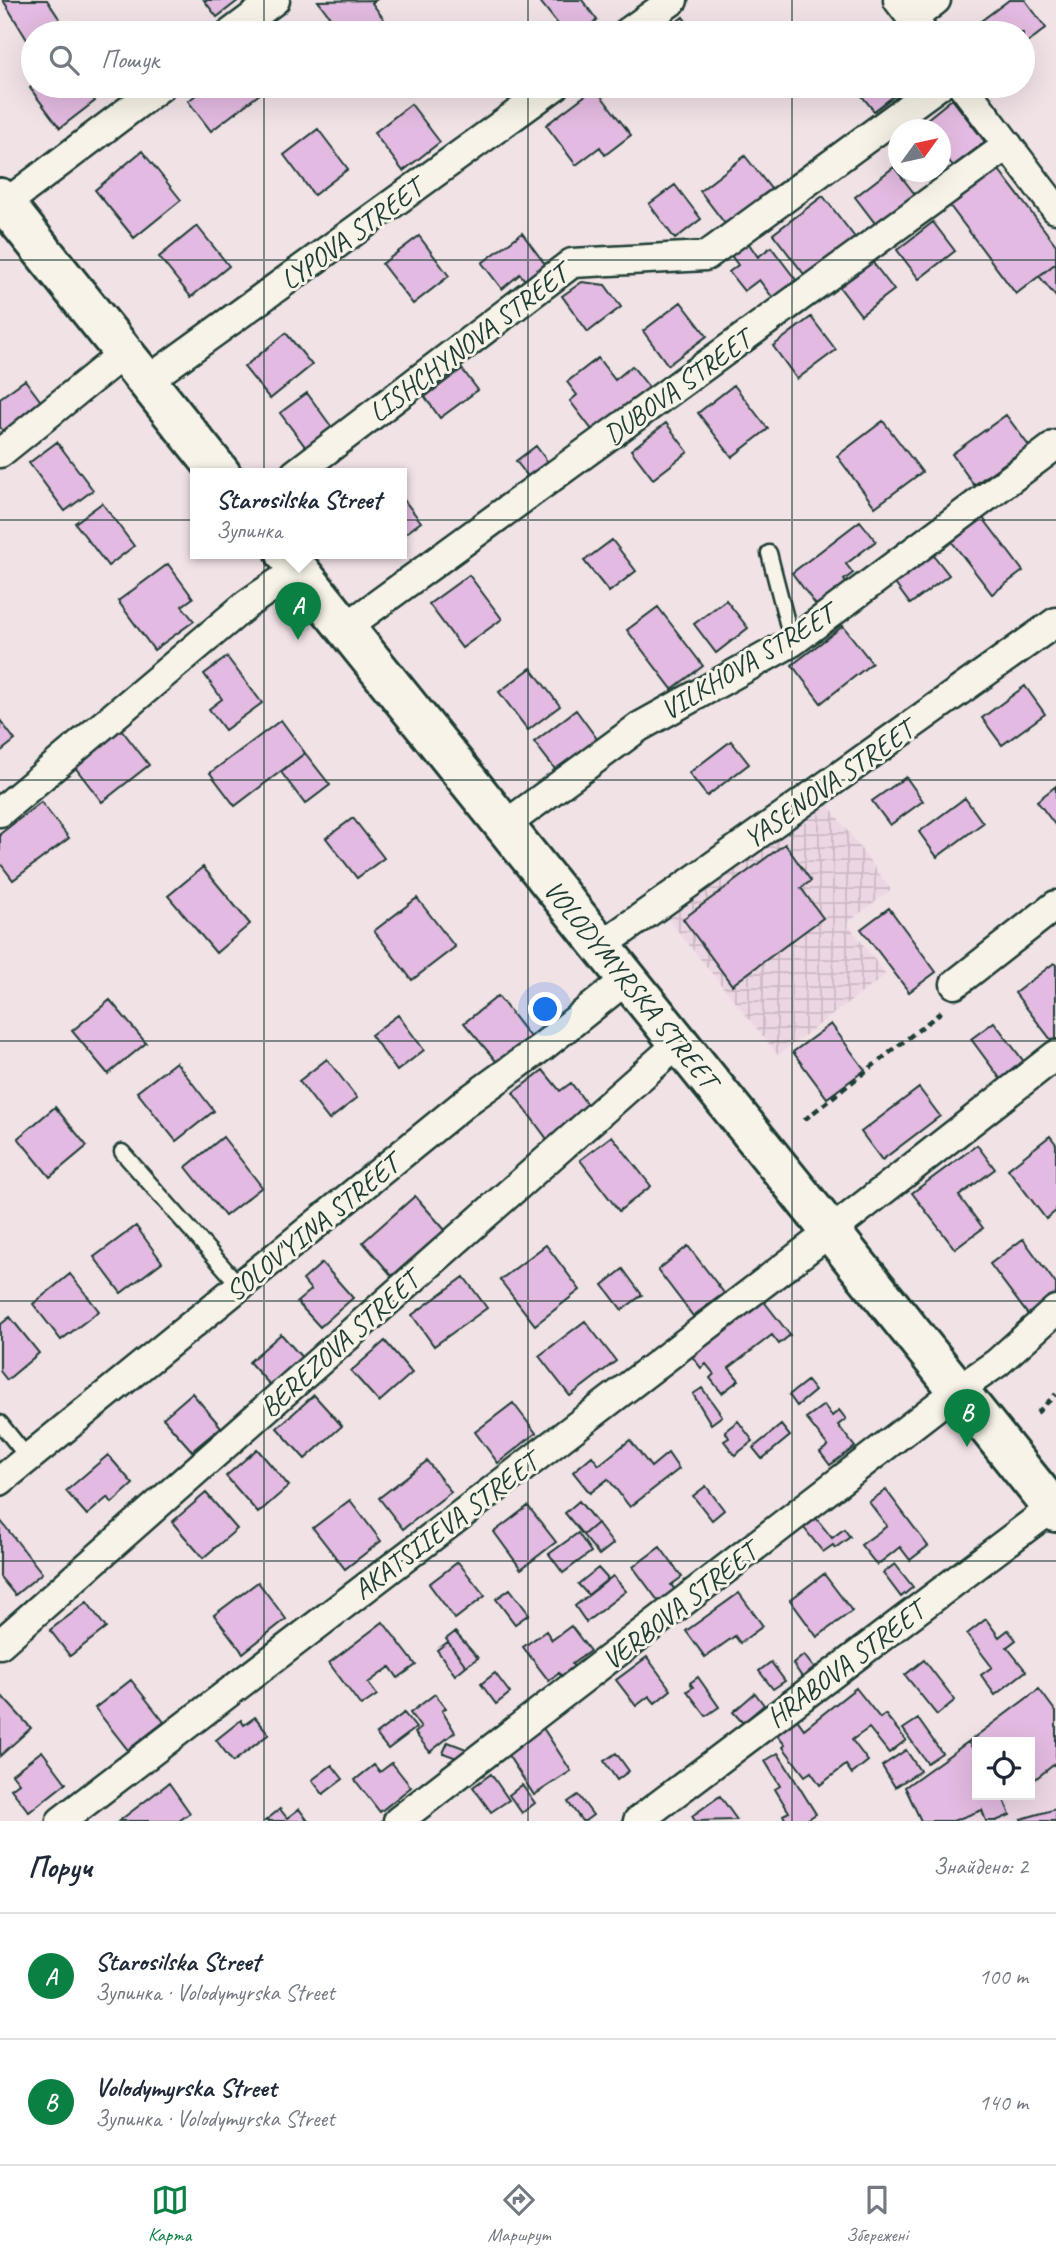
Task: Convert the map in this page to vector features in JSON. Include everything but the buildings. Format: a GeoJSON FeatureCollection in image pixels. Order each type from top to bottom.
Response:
{"type":"FeatureCollection","features":[{"type":"Feature","properties":{"kind":"main road"},"geometry":{"type":"LineString","coordinates":[[2,201],[216,468]]}},
{"type":"Feature","properties":{"kind":"main road","name":"VOLODYMYRSKA STREET"},"geometry":{"type":"LineString","coordinates":[[292,562],[1054,1510]]}},
{"type":"Feature","properties":{"kind":"street"},"geometry":{"type":"LineString","coordinates":[[247,21],[275,0]]}},
{"type":"Feature","properties":{"kind":"street"},"geometry":{"type":"LineString","coordinates":[[644,21],[673,0]]}},
{"type":"Feature","properties":{"kind":"street"},"geometry":{"type":"LineString","coordinates":[[911,17],[936,0]]}},
{"type":"Feature","properties":{"kind":"street"},"geometry":{"type":"LineString","coordinates":[[2,201],[144,98]]}},
{"type":"Feature","properties":{"kind":"street","name":"LYPOVA STREET"},"geometry":{"type":"LineString","coordinates":[[0,453],[136,367],[537,98]]}},
{"type":"Feature","properties":{"kind":"street","name":"LISHCHYNOVA STREET"},"geometry":{"type":"LineString","coordinates":[[303,468],[572,263],[706,256],[922,98]]}},
{"type":"Feature","properties":{"kind":"street"},"geometry":{"type":"LineString","coordinates":[[972,98],[1056,209]]}},
{"type":"Feature","properties":{"kind":"street","name":"DUBOVA STREET"},"geometry":{"type":"LineString","coordinates":[[345,628],[1008,145]]}},
{"type":"Feature","properties":{"kind":"street","name":"VILKHOVA STREET"},"geometry":{"type":"LineString","coordinates":[[505,827],[639,727],[792,642],[1056,445]]}},
{"type":"Feature","properties":{"kind":"street"},"geometry":{"type":"LineString","coordinates":[[0,811],[247,604],[292,562]]}},
{"type":"Feature","properties":{"kind":"street","name":"YASENOVA STREET"},"geometry":{"type":"LineString","coordinates":[[601,946],[1056,622]]}},
{"type":"Feature","properties":{"kind":"street"},"geometry":{"type":"LineString","coordinates":[[955,984],[1056,905]]}},
{"type":"Feature","properties":{"kind":"street","name":"SOLOV'YINA STREET"},"geometry":{"type":"LineString","coordinates":[[0,1481],[466,1102],[542,1047],[627,979]]}},
{"type":"Feature","properties":{"kind":"street","name":"BEREZOVA STREET"},"geometry":{"type":"LineString","coordinates":[[0,1644],[679,1043]]}},
{"type":"Feature","properties":{"kind":"street","name":"AKATSIIEVA STREET"},"geometry":{"type":"LineString","coordinates":[[61,1821],[830,1232],[1056,1055]]}},
{"type":"Feature","properties":{"kind":"street","name":"VERBOVA STREET"},"geometry":{"type":"LineString","coordinates":[[398,1821],[958,1390],[997,1363],[1056,1310]]}},
{"type":"Feature","properties":{"kind":"street","name":"HRABOVA STREET"},"geometry":{"type":"LineString","coordinates":[[638,1821],[1054,1510]]}},
{"type":"Feature","properties":{"kind":"lane"},"geometry":{"type":"LineString","coordinates":[[769,552],[792,642]]}},
{"type":"Feature","properties":{"kind":"lane"},"geometry":{"type":"LineString","coordinates":[[122,1152],[240,1286]]}},
{"type":"Feature","properties":{"kind":"lane"},"geometry":{"type":"LineString","coordinates":[[0,1423],[28,1458]]}},
{"type":"Feature","properties":{"kind":"path"},"geometry":{"type":"LineString","coordinates":[[804,1120],[951,1005],[955,984]]}},
{"type":"Feature","properties":{"kind":"path"},"geometry":{"type":"LineString","coordinates":[[1037,1413],[1056,1394]]}},
{"type":"Feature","properties":{"kind":"shaded area"},"geometry":{"type":"Polygon","coordinates":[[[827,803],[891,890],[847,923],[886,975],[778,1055],[668,919],[827,803]]]}},
{"type":"Feature","properties":{"kind":"shaded area"},"geometry":{"type":"Polygon","coordinates":[[[1039,1689],[1056,1712],[1056,1821],[921,1821],[905,1787],[972,1738],[972,1800],[1035,1800],[1035,1737],[973,1737],[1039,1689]]]}},
{"type":"Feature","properties":{"kind":"place","name":"Starosilska Street"},"geometry":{"type":"Point","coordinates":[298,640]}},
{"type":"Feature","properties":{"kind":"place","name":"Volodymyrska Street"},"geometry":{"type":"Point","coordinates":[967,1447]}}]}
